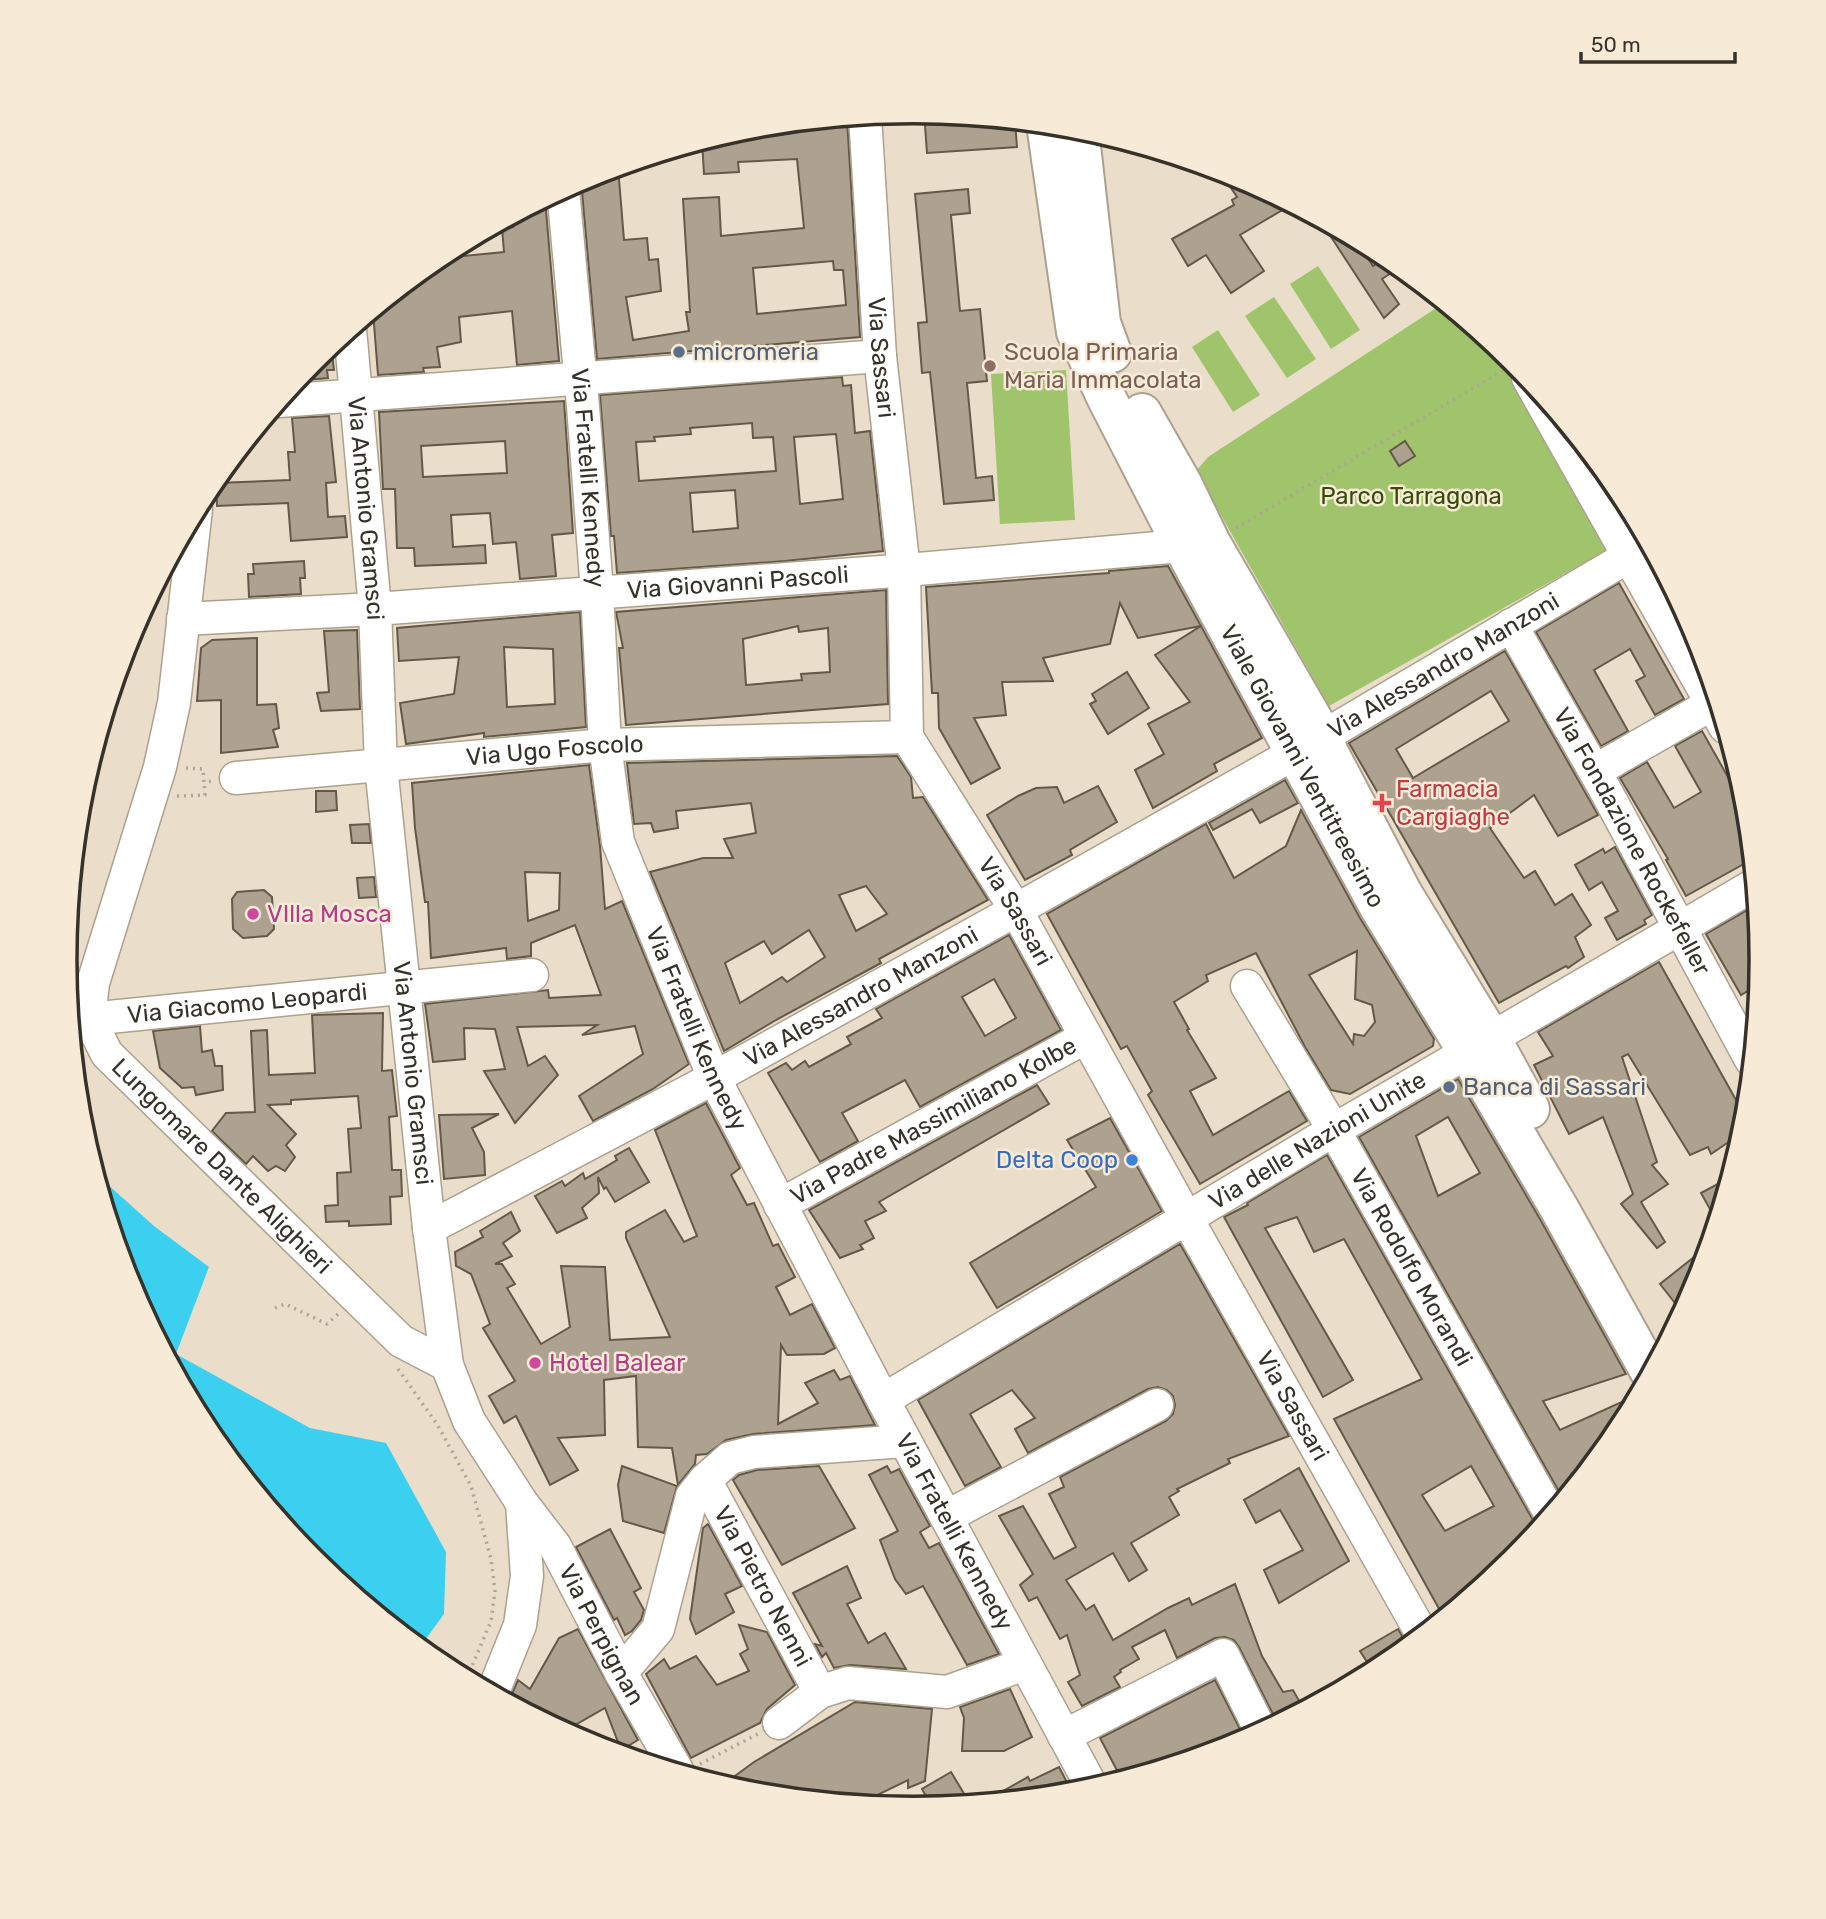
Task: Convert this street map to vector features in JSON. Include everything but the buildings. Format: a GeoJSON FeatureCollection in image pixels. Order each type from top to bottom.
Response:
{"type":"FeatureCollection","features":[{"type":"Feature","properties":{"kind":"main road","name":"Viale Giovanni Ventitreesimo"},"geometry":{"type":"LineString","coordinates":[[1048,135],[1076,332],[1106,397],[1196,544],[1308,744],[1391,900],[1479,1044],[1569,1203],[1649,1355]]}},
{"type":"Feature","properties":{"kind":"main road","name":"Viale Giovanni Ventitreesimo"},"geometry":{"type":"LineString","coordinates":[[1080,141],[1101,323],[1122,378],[1183,485],[1196,544]]}},
{"type":"Feature","properties":{"kind":"street","name":"Via Sassari"},"geometry":{"type":"LineString","coordinates":[[866,125],[880,356],[904,570],[907,737],[1016,910],[1418,1626]]}},
{"type":"Feature","properties":{"kind":"street","name":"Via Fratelli Kennedy"},"geometry":{"type":"LineString","coordinates":[[564,200],[581,379],[605,745],[618,842],[714,1078],[883,1400],[1086,1777]]}},
{"type":"Feature","properties":{"kind":"street","name":"Via Antonio Gramsci"},"geometry":{"type":"LineString","coordinates":[[351,341],[375,609],[381,766],[429,1228],[447,1365],[469,1421],[522,1503]]}},
{"type":"Feature","properties":{"kind":"street"},"geometry":{"type":"LineString","coordinates":[[292,400],[880,356]]}},
{"type":"Feature","properties":{"kind":"street"},"geometry":{"type":"LineString","coordinates":[[1534,399],[1639,550],[1691,655]]}},
{"type":"Feature","properties":{"kind":"street"},"geometry":{"type":"LineString","coordinates":[[89,1019],[93,983],[160,767],[174,703],[193,535]]}},
{"type":"Feature","properties":{"kind":"street","name":"Via Giovanni Pascoli"},"geometry":{"type":"LineString","coordinates":[[183,619],[375,609],[904,570],[1196,544]]}},
{"type":"Feature","properties":{"kind":"street","name":"Via Alessandro Manzoni"},"geometry":{"type":"LineString","coordinates":[[429,1228],[714,1078],[1016,910],[1308,744],[1639,550]]}},
{"type":"Feature","properties":{"kind":"street","name":"Via Fondazione Rockefeller"},"geometry":{"type":"LineString","coordinates":[[1511,625],[1595,771],[1744,1047]]}},
{"type":"Feature","properties":{"kind":"street"},"geometry":{"type":"LineString","coordinates":[[1595,771],[1712,713]]}},
{"type":"Feature","properties":{"kind":"street","name":"Via Ugo Foscolo"},"geometry":{"type":"LineString","coordinates":[[236,778],[605,745],[907,737]]}},
{"type":"Feature","properties":{"kind":"street","name":"Via delle Nazioni Unite"},"geometry":{"type":"LineString","coordinates":[[883,1400],[1334,1129],[1746,890]]}},
{"type":"Feature","properties":{"kind":"street","name":"Via Giacomo Leopardi"},"geometry":{"type":"LineString","coordinates":[[89,1019],[532,975]]}},
{"type":"Feature","properties":{"kind":"street","name":"Via Rodolfo Morandi"},"geometry":{"type":"LineString","coordinates":[[1247,986],[1334,1129],[1546,1506]]}},
{"type":"Feature","properties":{"kind":"street","name":"Lungomare Dante Alighieri"},"geometry":{"type":"LineString","coordinates":[[89,1019],[107,1054],[401,1341],[447,1365]]}},
{"type":"Feature","properties":{"kind":"street","name":"Via Padre Massimiliano Kolbe"},"geometry":{"type":"LineString","coordinates":[[780,1205],[1086,1037]]}},
{"type":"Feature","properties":{"kind":"street"},"geometry":{"type":"LineString","coordinates":[[946,1517],[1157,1405]]}},
{"type":"Feature","properties":{"kind":"street"},"geometry":{"type":"LineString","coordinates":[[621,1674],[658,1629],[692,1496],[705,1480],[730,1458],[754,1452],[905,1441]]}},
{"type":"Feature","properties":{"kind":"street","name":"Via Pietro Nenni"},"geometry":{"type":"LineString","coordinates":[[705,1480],[820,1692]]}},
{"type":"Feature","properties":{"kind":"street"},"geometry":{"type":"LineString","coordinates":[[496,1684],[520,1625],[527,1576],[522,1503]]}},
{"type":"Feature","properties":{"kind":"street","name":"Via Perpignan"},"geometry":{"type":"LineString","coordinates":[[522,1503],[555,1546],[621,1674],[682,1763]]}},
{"type":"Feature","properties":{"kind":"street"},"geometry":{"type":"LineString","coordinates":[[1064,1736],[1223,1655],[1256,1721]]}},
{"type":"Feature","properties":{"kind":"street"},"geometry":{"type":"LineString","coordinates":[[779,1723],[820,1692],[848,1683],[947,1692],[1025,1664]]}},
{"type":"Feature","properties":{"kind":"path"},"geometry":{"type":"LineString","coordinates":[[1196,544],[1512,376]]}},
{"type":"Feature","properties":{"kind":"path"},"geometry":{"type":"LineString","coordinates":[[151,797],[205,795],[203,769],[160,767]]}},
{"type":"Feature","properties":{"kind":"path"},"geometry":{"type":"LineString","coordinates":[[204,782],[236,778]]}},
{"type":"Feature","properties":{"kind":"path"},"geometry":{"type":"LineString","coordinates":[[275,1308],[285,1304],[327,1324]]}},
{"type":"Feature","properties":{"kind":"path"},"geometry":{"type":"LineString","coordinates":[[394,1363],[437,1424],[471,1486],[491,1559],[495,1591],[491,1621],[471,1668]]}},
{"type":"Feature","properties":{"kind":"path"},"geometry":{"type":"LineString","coordinates":[[691,1765],[779,1723]]}},
{"type":"Feature","properties":{"kind":"green space"},"geometry":{"type":"Polygon","coordinates":[[[1318,266],[1360,330],[1331,349],[1290,284],[1318,266]]]}},
{"type":"Feature","properties":{"kind":"green space"},"geometry":{"type":"Polygon","coordinates":[[[1274,297],[1316,359],[1287,378],[1245,316],[1274,297]]]}},
{"type":"Feature","properties":{"kind":"green space","name":"Parco Tarragona"},"geometry":{"type":"Polygon","coordinates":[[[1436,308],[1513,377],[1616,545],[1329,706],[1196,471],[1208,457],[1436,308]]]}},
{"type":"Feature","properties":{"kind":"green space"},"geometry":{"type":"Polygon","coordinates":[[[1218,330],[1260,395],[1233,412],[1192,347],[1218,330]]]}},
{"type":"Feature","properties":{"kind":"green space"},"geometry":{"type":"Polygon","coordinates":[[[1066,370],[1075,520],[1000,524],[991,374],[1066,370]]]}},
{"type":"Feature","properties":{"kind":"water"},"geometry":{"type":"Polygon","coordinates":[[[108,1184],[154,1226],[209,1267],[176,1353],[141,1279],[108,1184]]]}},
{"type":"Feature","properties":{"kind":"water"},"geometry":{"type":"Polygon","coordinates":[[[177,1354],[310,1428],[386,1443],[446,1552],[444,1614],[426,1639],[362,1588],[322,1551],[284,1511],[250,1468],[218,1424],[177,1354]]]}},
{"type":"Feature","properties":{"kind":"place","name":"micromeria"},"geometry":{"type":"Point","coordinates":[679,352]}},
{"type":"Feature","properties":{"kind":"place","name":"Scuola Primaria Maria Immacolata"},"geometry":{"type":"Point","coordinates":[990,366]}},
{"type":"Feature","properties":{"kind":"place","name":"Farmacia Cargiaghe"},"geometry":{"type":"Point","coordinates":[1382,803]}},
{"type":"Feature","properties":{"kind":"place","name":"VIlla Mosca"},"geometry":{"type":"Point","coordinates":[253,914]}},
{"type":"Feature","properties":{"kind":"place","name":"Banca di Sassari"},"geometry":{"type":"Point","coordinates":[1449,1087]}},
{"type":"Feature","properties":{"kind":"place","name":"Delta Coop"},"geometry":{"type":"Point","coordinates":[1132,1160]}},
{"type":"Feature","properties":{"kind":"place","name":"Hotel Balear"},"geometry":{"type":"Point","coordinates":[535,1363]}}]}
